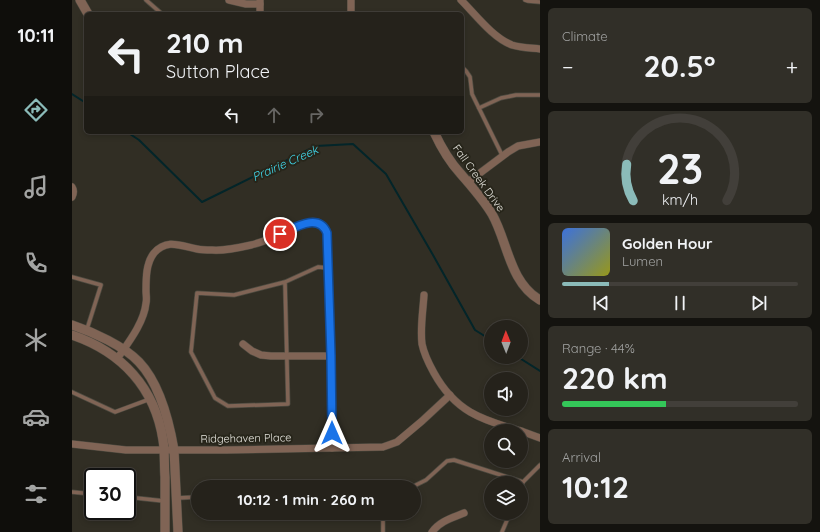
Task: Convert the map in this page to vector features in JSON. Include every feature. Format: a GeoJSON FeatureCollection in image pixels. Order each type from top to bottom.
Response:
{"type":"FeatureCollection","features":[{"type":"Feature","properties":{"kind":"street"},"geometry":{"type":"LineString","coordinates":[[80,0],[87,12]]}},
{"type":"Feature","properties":{"kind":"street"},"geometry":{"type":"LineString","coordinates":[[229,0],[246,4],[260,2]]}},
{"type":"Feature","properties":{"kind":"street"},"geometry":{"type":"LineString","coordinates":[[351,0],[351,12]]}},
{"type":"Feature","properties":{"kind":"street"},"geometry":{"type":"LineString","coordinates":[[465,1],[495,35],[504,41],[514,46],[540,49]]}},
{"type":"Feature","properties":{"kind":"street","name":"Fall Creek Drive"},"geometry":{"type":"LineString","coordinates":[[435,134],[446,154],[492,213],[516,274],[529,291],[540,300]]}},
{"type":"Feature","properties":{"kind":"street"},"geometry":{"type":"LineString","coordinates":[[468,182],[502,155],[518,146],[540,142]]}},
{"type":"Feature","properties":{"kind":"street"},"geometry":{"type":"LineString","coordinates":[[72,187],[74,190],[72,197]]}},
{"type":"Feature","properties":{"kind":"street"},"geometry":{"type":"LineString","coordinates":[[118,360],[132,338],[143,316],[146,303],[147,269],[154,253],[163,246],[181,244],[206,250],[226,250],[262,242],[311,222],[318,223],[323,226],[327,233],[332,448]]}},
{"type":"Feature","properties":{"kind":"street"},"geometry":{"type":"LineString","coordinates":[[424,295],[422,345],[429,365],[436,377],[460,406],[474,415],[498,424]]}},
{"type":"Feature","properties":{"kind":"street"},"geometry":{"type":"LineString","coordinates":[[72,325],[124,364],[150,398],[169,450],[176,498],[178,532]]}},
{"type":"Feature","properties":{"kind":"street"},"geometry":{"type":"LineString","coordinates":[[72,336],[84,334],[110,342],[134,357],[152,379],[168,419],[169,450],[165,501],[165,532]]}},
{"type":"Feature","properties":{"kind":"street"},"geometry":{"type":"LineString","coordinates":[[243,344],[252,351],[271,356],[331,356]]}},
{"type":"Feature","properties":{"kind":"street","name":"Ridgehaven Place"},"geometry":{"type":"LineString","coordinates":[[72,444],[126,450],[383,447],[396,442],[422,421],[450,395]]}},
{"type":"Feature","properties":{"kind":"street"},"geometry":{"type":"LineString","coordinates":[[528,434],[540,438]]}},
{"type":"Feature","properties":{"kind":"street"},"geometry":{"type":"LineString","coordinates":[[432,532],[448,519],[464,513]]}},
{"type":"Feature","properties":{"kind":"lane"},"geometry":{"type":"LineString","coordinates":[[146,0],[160,12]]}},
{"type":"Feature","properties":{"kind":"lane"},"geometry":{"type":"LineString","coordinates":[[526,0],[540,2]]}},
{"type":"Feature","properties":{"kind":"lane"},"geometry":{"type":"LineString","coordinates":[[464,69],[470,77],[472,94],[502,155]]}},
{"type":"Feature","properties":{"kind":"lane"},"geometry":{"type":"LineString","coordinates":[[479,108],[501,98],[516,95],[540,95]]}},
{"type":"Feature","properties":{"kind":"lane"},"geometry":{"type":"LineString","coordinates":[[285,282],[288,404],[228,406],[215,398],[191,352],[197,293],[234,295],[285,282],[318,267],[328,268]]}},
{"type":"Feature","properties":{"kind":"lane"},"geometry":{"type":"LineString","coordinates":[[72,277],[101,285],[84,334]]}},
{"type":"Feature","properties":{"kind":"lane"},"geometry":{"type":"LineString","coordinates":[[72,392],[115,412],[150,398]]}},
{"type":"Feature","properties":{"kind":"lane"},"geometry":{"type":"LineString","coordinates":[[421,482],[426,480],[447,461],[454,460],[504,476]]}},
{"type":"Feature","properties":{"kind":"lane"},"geometry":{"type":"LineString","coordinates":[[528,477],[540,465]]}},
{"type":"Feature","properties":{"kind":"lane"},"geometry":{"type":"LineString","coordinates":[[72,492],[84,493]]}},
{"type":"Feature","properties":{"kind":"lane"},"geometry":{"type":"LineString","coordinates":[[176,498],[191,497]]}},
{"type":"Feature","properties":{"kind":"lane"},"geometry":{"type":"LineString","coordinates":[[136,498],[165,501]]}},
{"type":"Feature","properties":{"kind":"lane"},"geometry":{"type":"LineString","coordinates":[[383,520],[383,532]]}},
{"type":"Feature","properties":{"kind":"lane"},"geometry":{"type":"LineString","coordinates":[[502,532],[507,520]]}},
{"type":"Feature","properties":{"kind":"waterway","name":"Prairie Creek"},"geometry":{"type":"LineString","coordinates":[[72,94],[84,102]]}},
{"type":"Feature","properties":{"kind":"waterway","name":"Prairie Creek"},"geometry":{"type":"LineString","coordinates":[[130,134],[139,140],[202,202],[316,146],[353,144],[386,174],[475,330],[484,336]]}},
{"type":"Feature","properties":{"kind":"waterway","name":"Prairie Creek"},"geometry":{"type":"LineString","coordinates":[[528,363],[540,371]]}},
{"type":"Feature","properties":{"kind":"route"},"geometry":{"type":"LineString","coordinates":[[280,234],[311,222],[318,223],[326,229],[331,356],[332,433]]}}]}
